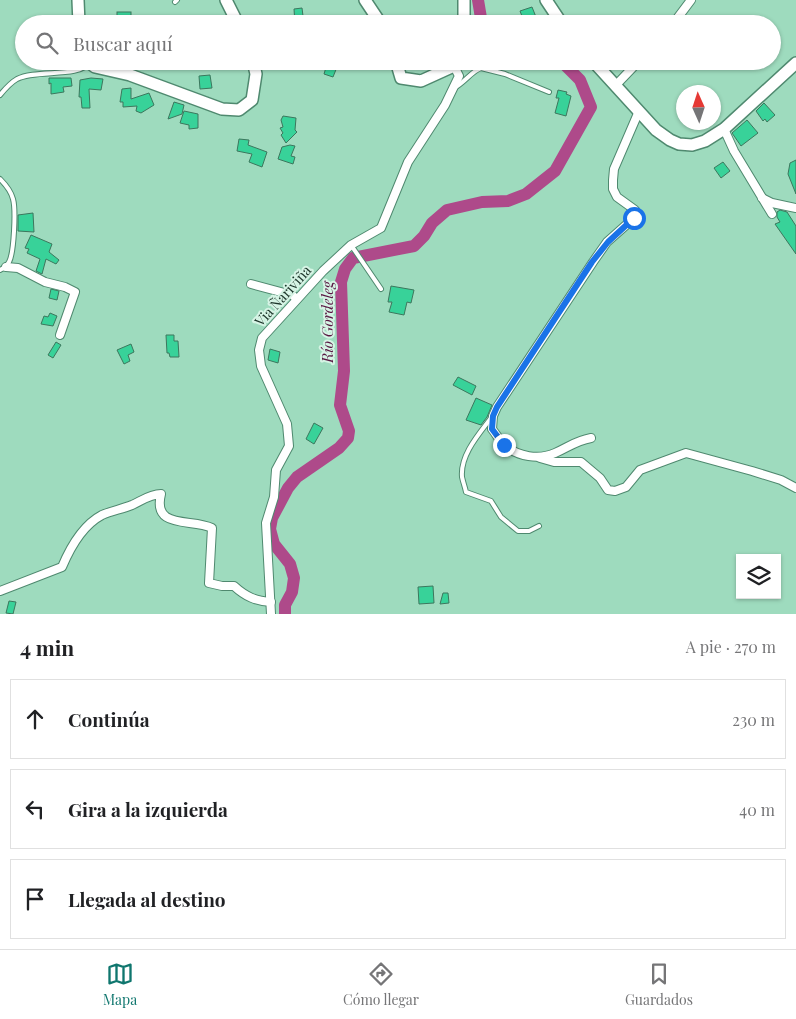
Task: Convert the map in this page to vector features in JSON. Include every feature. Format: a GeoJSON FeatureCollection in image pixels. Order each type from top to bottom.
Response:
{"type":"FeatureCollection","features":[{"type":"Feature","properties":{"kind":"street"},"geometry":{"type":"LineString","coordinates":[[78,0],[79,15]]}},
{"type":"Feature","properties":{"kind":"street"},"geometry":{"type":"LineString","coordinates":[[226,0],[234,15]]}},
{"type":"Feature","properties":{"kind":"street"},"geometry":{"type":"LineString","coordinates":[[365,0],[375,15]]}},
{"type":"Feature","properties":{"kind":"street"},"geometry":{"type":"LineString","coordinates":[[464,0],[464,15]]}},
{"type":"Feature","properties":{"kind":"street"},"geometry":{"type":"LineString","coordinates":[[546,0],[556,15]]}},
{"type":"Feature","properties":{"kind":"street"},"geometry":{"type":"LineString","coordinates":[[680,15],[691,0]]}},
{"type":"Feature","properties":{"kind":"street"},"geometry":{"type":"LineString","coordinates":[[602,70],[656,130],[679,144],[692,145],[724,129],[796,63]]}},
{"type":"Feature","properties":{"kind":"street"},"geometry":{"type":"LineString","coordinates":[[108,70],[130,75],[222,109],[239,110],[252,100],[255,70]]}},
{"type":"Feature","properties":{"kind":"street"},"geometry":{"type":"LineString","coordinates":[[399,70],[401,78],[420,81],[443,70]]}},
{"type":"Feature","properties":{"kind":"street","name":"Via Ñariviña"},"geometry":{"type":"LineString","coordinates":[[271,614],[266,523],[274,497],[276,470],[289,446],[286,424],[261,366],[259,350],[262,338],[323,271],[381,228],[408,162],[445,105],[459,76],[457,70]]}},
{"type":"Feature","properties":{"kind":"street"},"geometry":{"type":"LineString","coordinates":[[616,85],[630,70]]}},
{"type":"Feature","properties":{"kind":"street"},"geometry":{"type":"LineString","coordinates":[[639,111],[614,169],[613,180],[613,189],[617,197],[635,210],[634,218],[608,242],[592,262],[497,407],[493,416],[492,429],[504,445],[519,454],[554,462],[581,462],[600,478],[608,490],[615,491],[626,487],[640,470],[686,453],[759,473],[781,480],[796,488]]}},
{"type":"Feature","properties":{"kind":"street"},"geometry":{"type":"LineString","coordinates":[[724,129],[734,151],[772,214]]}},
{"type":"Feature","properties":{"kind":"street"},"geometry":{"type":"LineString","coordinates":[[761,196],[772,203],[796,208]]}},
{"type":"Feature","properties":{"kind":"street"},"geometry":{"type":"LineString","coordinates":[[3,268],[18,268],[45,282],[65,287],[75,292],[60,335]]}},
{"type":"Feature","properties":{"kind":"street"},"geometry":{"type":"LineString","coordinates":[[251,284],[292,295],[297,299]]}},
{"type":"Feature","properties":{"kind":"street"},"geometry":{"type":"LineString","coordinates":[[538,458],[555,453],[570,444],[591,438]]}},
{"type":"Feature","properties":{"kind":"street"},"geometry":{"type":"LineString","coordinates":[[0,591],[62,567],[69,550],[88,526],[101,516],[155,494],[161,494],[158,505],[163,516],[174,521],[212,528],[209,583],[234,586],[256,601],[271,602]]}},
{"type":"Feature","properties":{"kind":"lane"},"geometry":{"type":"LineString","coordinates":[[0,96],[17,79],[41,73],[79,70]]}},
{"type":"Feature","properties":{"kind":"lane"},"geometry":{"type":"LineString","coordinates":[[452,89],[463,83],[477,70]]}},
{"type":"Feature","properties":{"kind":"lane"},"geometry":{"type":"LineString","coordinates":[[489,70],[505,74],[548,92]]}},
{"type":"Feature","properties":{"kind":"lane"},"geometry":{"type":"LineString","coordinates":[[0,179],[10,191],[15,211],[10,261],[3,268]]}},
{"type":"Feature","properties":{"kind":"lane"},"geometry":{"type":"LineString","coordinates":[[353,248],[381,289]]}},
{"type":"Feature","properties":{"kind":"lane"},"geometry":{"type":"LineString","coordinates":[[493,416],[477,437],[463,462],[462,476],[466,492],[491,501],[501,517],[518,531],[529,531],[538,526]]}},
{"type":"Feature","properties":{"kind":"building"},"geometry":{"type":"Polygon","coordinates":[[[532,7],[535,15],[522,15],[520,11],[532,7]]]}},
{"type":"Feature","properties":{"kind":"building"},"geometry":{"type":"Polygon","coordinates":[[[302,8],[303,15],[294,15],[294,9],[302,8]]]}},
{"type":"Feature","properties":{"kind":"building"},"geometry":{"type":"Polygon","coordinates":[[[117,12],[131,12],[131,15],[117,15],[117,12]]]}},
{"type":"Feature","properties":{"kind":"building"},"geometry":{"type":"Polygon","coordinates":[[[325,70],[336,70],[333,77],[324,74],[325,70]]]}},
{"type":"Feature","properties":{"kind":"building"},"geometry":{"type":"Polygon","coordinates":[[[210,75],[212,88],[200,89],[199,76],[210,75]]]}},
{"type":"Feature","properties":{"kind":"building"},"geometry":{"type":"Polygon","coordinates":[[[49,78],[71,78],[72,86],[63,87],[64,92],[51,94],[49,78]]]}},
{"type":"Feature","properties":{"kind":"building"},"geometry":{"type":"Polygon","coordinates":[[[91,78],[103,79],[101,90],[89,89],[90,108],[82,108],[81,97],[79,97],[80,80],[91,78]]]}},
{"type":"Feature","properties":{"kind":"building"},"geometry":{"type":"Polygon","coordinates":[[[131,88],[131,99],[149,93],[154,105],[141,113],[136,111],[137,106],[123,107],[123,102],[120,102],[122,89],[131,88]]]}},
{"type":"Feature","properties":{"kind":"building"},"geometry":{"type":"Polygon","coordinates":[[[558,90],[567,92],[566,94],[571,96],[566,116],[555,113],[559,98],[556,98],[558,90]]]}},
{"type":"Feature","properties":{"kind":"building"},"geometry":{"type":"Polygon","coordinates":[[[174,102],[184,105],[182,114],[168,119],[174,102]]]}},
{"type":"Feature","properties":{"kind":"building"},"geometry":{"type":"Polygon","coordinates":[[[764,103],[775,115],[767,122],[765,119],[763,121],[756,111],[764,103]]]}},
{"type":"Feature","properties":{"kind":"building"},"geometry":{"type":"Polygon","coordinates":[[[184,111],[198,114],[198,128],[189,129],[189,125],[180,123],[184,111]]]}},
{"type":"Feature","properties":{"kind":"building"},"geometry":{"type":"Polygon","coordinates":[[[283,116],[296,118],[295,130],[297,132],[286,143],[281,135],[283,133],[280,128],[283,127],[281,120],[283,116]]]}},
{"type":"Feature","properties":{"kind":"building"},"geometry":{"type":"Polygon","coordinates":[[[747,120],[758,133],[741,146],[732,133],[747,120]]]}},
{"type":"Feature","properties":{"kind":"building"},"geometry":{"type":"Polygon","coordinates":[[[239,139],[249,140],[248,145],[267,152],[262,167],[249,162],[252,154],[237,151],[239,139]]]}},
{"type":"Feature","properties":{"kind":"building"},"geometry":{"type":"Polygon","coordinates":[[[295,146],[291,156],[295,157],[293,164],[278,159],[282,147],[295,146]]]}},
{"type":"Feature","properties":{"kind":"building"},"geometry":{"type":"Polygon","coordinates":[[[796,160],[796,194],[788,174],[790,163],[796,160]]]}},
{"type":"Feature","properties":{"kind":"building"},"geometry":{"type":"Polygon","coordinates":[[[723,162],[730,171],[721,178],[714,168],[723,162]]]}},
{"type":"Feature","properties":{"kind":"building"},"geometry":{"type":"Polygon","coordinates":[[[780,210],[787,212],[796,226],[796,254],[775,224],[780,222],[777,212],[780,210]]]}},
{"type":"Feature","properties":{"kind":"building"},"geometry":{"type":"Polygon","coordinates":[[[33,213],[34,232],[18,231],[18,215],[33,213]]]}},
{"type":"Feature","properties":{"kind":"building"},"geometry":{"type":"Polygon","coordinates":[[[31,235],[52,244],[49,252],[59,260],[56,264],[46,259],[42,274],[36,271],[40,259],[27,253],[29,249],[25,248],[31,235]]]}},
{"type":"Feature","properties":{"kind":"building"},"geometry":{"type":"Polygon","coordinates":[[[391,286],[414,290],[411,303],[407,302],[404,315],[389,312],[392,302],[388,302],[391,286]]]}},
{"type":"Feature","properties":{"kind":"building"},"geometry":{"type":"Polygon","coordinates":[[[51,289],[59,291],[57,300],[49,298],[51,289]]]}},
{"type":"Feature","properties":{"kind":"building"},"geometry":{"type":"Polygon","coordinates":[[[50,313],[57,316],[53,326],[41,324],[44,316],[48,317],[50,313]]]}},
{"type":"Feature","properties":{"kind":"building"},"geometry":{"type":"Polygon","coordinates":[[[166,335],[174,335],[174,341],[178,341],[179,357],[170,357],[169,353],[167,353],[166,335]]]}},
{"type":"Feature","properties":{"kind":"building"},"geometry":{"type":"Polygon","coordinates":[[[56,342],[61,345],[53,358],[48,355],[56,342]]]}},
{"type":"Feature","properties":{"kind":"building"},"geometry":{"type":"Polygon","coordinates":[[[131,344],[134,352],[128,355],[130,361],[124,364],[117,350],[131,344]]]}},
{"type":"Feature","properties":{"kind":"building"},"geometry":{"type":"Polygon","coordinates":[[[270,349],[280,352],[278,363],[268,360],[270,349]]]}},
{"type":"Feature","properties":{"kind":"building"},"geometry":{"type":"Polygon","coordinates":[[[458,377],[476,386],[472,395],[453,385],[458,377]]]}},
{"type":"Feature","properties":{"kind":"building"},"geometry":{"type":"Polygon","coordinates":[[[476,398],[492,405],[481,425],[466,420],[476,398]]]}},
{"type":"Feature","properties":{"kind":"building"},"geometry":{"type":"Polygon","coordinates":[[[314,423],[323,428],[314,444],[306,439],[314,423]]]}},
{"type":"Feature","properties":{"kind":"building"},"geometry":{"type":"Polygon","coordinates":[[[433,586],[434,603],[419,604],[418,587],[433,586]]]}},
{"type":"Feature","properties":{"kind":"building"},"geometry":{"type":"Polygon","coordinates":[[[443,593],[448,593],[449,603],[440,604],[443,593]]]}},
{"type":"Feature","properties":{"kind":"building"},"geometry":{"type":"Polygon","coordinates":[[[9,601],[16,602],[13,614],[6,613],[9,601]]]}},
{"type":"Feature","properties":{"kind":"waterway","name":"Río Gordeleg"},"geometry":{"type":"LineString","coordinates":[[478,0],[480,15]]}},
{"type":"Feature","properties":{"kind":"waterway","name":"Río Gordeleg"},"geometry":{"type":"LineString","coordinates":[[285,614],[285,605],[292,592],[294,578],[290,564],[274,544],[270,529],[272,518],[288,488],[297,477],[339,448],[348,438],[349,431],[340,405],[344,371],[341,282],[345,269],[353,258],[414,246],[424,236],[432,223],[447,210],[482,202],[508,201],[526,194],[555,171],[591,107],[580,80],[570,70]]}},
{"type":"Feature","properties":{"kind":"route"},"geometry":{"type":"LineString","coordinates":[[504,445],[492,429],[493,416],[497,407],[592,262],[608,242],[634,218]]}}]}
